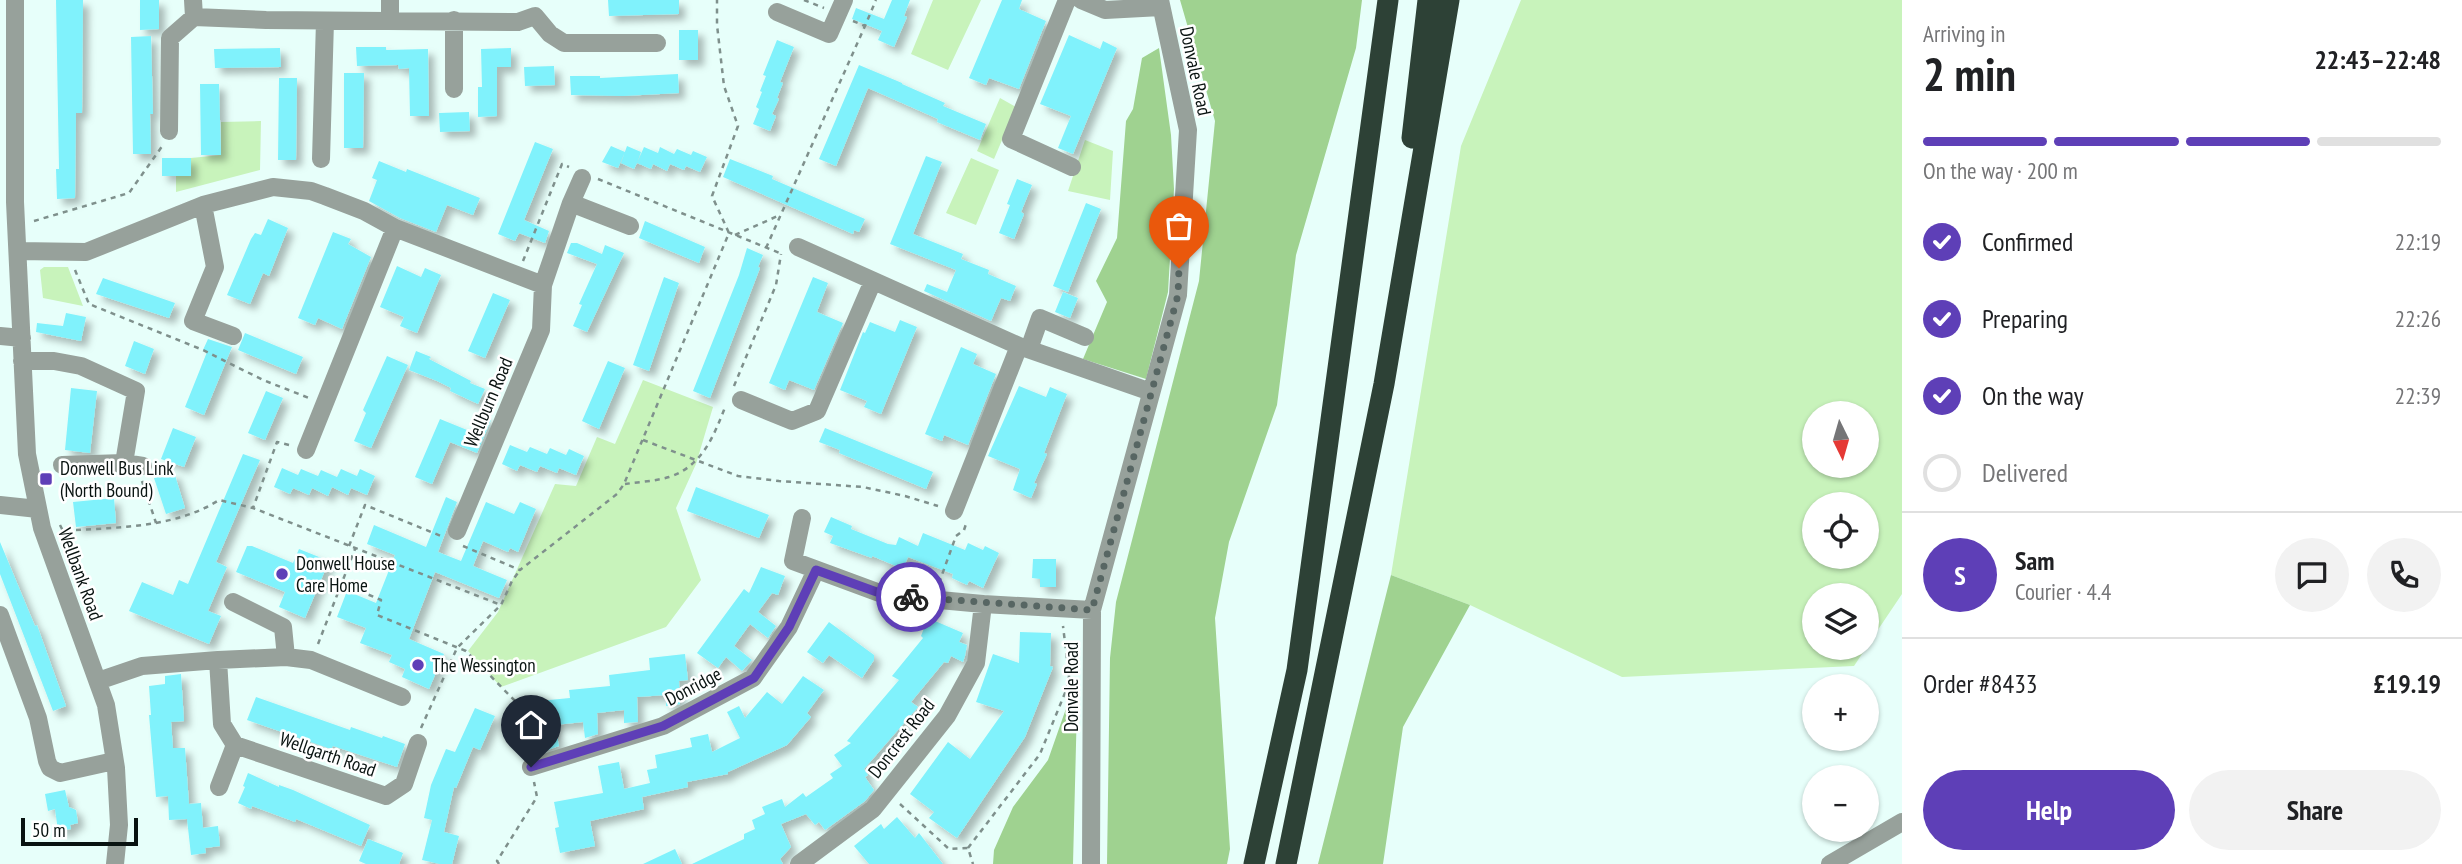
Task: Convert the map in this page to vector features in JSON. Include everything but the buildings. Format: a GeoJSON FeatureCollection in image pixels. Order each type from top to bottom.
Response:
{"type":"FeatureCollection","features":[{"type":"Feature","properties":{"kind":"highway"},"geometry":{"type":"LineString","coordinates":[[1254,864],[1297,670],[1388,0]]}},
{"type":"Feature","properties":{"kind":"highway"},"geometry":{"type":"LineString","coordinates":[[1367,157],[1397,0]]}},
{"type":"Feature","properties":{"kind":"highway"},"geometry":{"type":"LineString","coordinates":[[1384,384],[1428,0]]}},
{"type":"Feature","properties":{"kind":"highway"},"geometry":{"type":"LineString","coordinates":[[1286,864],[1384,384],[1449,0]]}},
{"type":"Feature","properties":{"kind":"street","name":"Wellbank Road"},"geometry":{"type":"LineString","coordinates":[[15,0],[8,50],[27,454],[42,528],[106,705],[119,825],[115,864]]}},
{"type":"Feature","properties":{"kind":"street"},"geometry":{"type":"LineString","coordinates":[[390,0],[390,19]]}},
{"type":"Feature","properties":{"kind":"street"},"geometry":{"type":"LineString","coordinates":[[777,12],[829,34],[844,0]]}},
{"type":"Feature","properties":{"kind":"street"},"geometry":{"type":"LineString","coordinates":[[1067,0],[1011,139],[1072,167]]}},
{"type":"Feature","properties":{"kind":"street","name":"Donvale Road"},"geometry":{"type":"LineString","coordinates":[[1081,0],[1105,10],[1161,4],[1188,130],[1178,295],[1092,610],[1091,864]]}},
{"type":"Feature","properties":{"kind":"street"},"geometry":{"type":"LineString","coordinates":[[169,131],[170,38],[194,8],[325,21],[390,19],[518,22],[538,8],[550,34],[564,43],[657,43]]}},
{"type":"Feature","properties":{"kind":"street"},"geometry":{"type":"LineString","coordinates":[[454,20],[454,89]]}},
{"type":"Feature","properties":{"kind":"street"},"geometry":{"type":"LineString","coordinates":[[321,159],[325,21]]}},
{"type":"Feature","properties":{"kind":"street","name":"Wellburn Road"},"geometry":{"type":"LineString","coordinates":[[456,539],[541,330],[543,285],[582,178]]}},
{"type":"Feature","properties":{"kind":"street"},"geometry":{"type":"LineString","coordinates":[[18,251],[86,252],[203,205],[273,187],[311,191],[364,211],[395,228],[543,285]]}},
{"type":"Feature","properties":{"kind":"street"},"geometry":{"type":"LineString","coordinates":[[571,203],[630,226]]}},
{"type":"Feature","properties":{"kind":"street"},"geometry":{"type":"LineString","coordinates":[[203,205],[215,267],[193,321],[233,336]]}},
{"type":"Feature","properties":{"kind":"street"},"geometry":{"type":"LineString","coordinates":[[306,450],[395,228]]}},
{"type":"Feature","properties":{"kind":"street"},"geometry":{"type":"LineString","coordinates":[[789,251],[873,281],[1024,347],[1151,392]]}},
{"type":"Feature","properties":{"kind":"street"},"geometry":{"type":"LineString","coordinates":[[733,399],[792,421],[817,411],[873,281]]}},
{"type":"Feature","properties":{"kind":"street"},"geometry":{"type":"LineString","coordinates":[[954,511],[1024,347],[1040,318],[1085,337]]}},
{"type":"Feature","properties":{"kind":"street"},"geometry":{"type":"LineString","coordinates":[[0,336],[22,338]]}},
{"type":"Feature","properties":{"kind":"street"},"geometry":{"type":"LineString","coordinates":[[22,361],[54,361],[81,366],[136,391],[124,463]]}},
{"type":"Feature","properties":{"kind":"street"},"geometry":{"type":"LineString","coordinates":[[62,465],[124,463],[143,466]]}},
{"type":"Feature","properties":{"kind":"street"},"geometry":{"type":"LineString","coordinates":[[0,505],[38,509]]}},
{"type":"Feature","properties":{"kind":"street"},"geometry":{"type":"LineString","coordinates":[[802,518],[793,561],[885,595],[1092,610]]}},
{"type":"Feature","properties":{"kind":"street","name":"Donridge"},"geometry":{"type":"LineString","coordinates":[[531,767],[663,726],[754,678],[789,627],[816,570]]}},
{"type":"Feature","properties":{"kind":"street"},"geometry":{"type":"LineString","coordinates":[[233,602],[283,627],[286,657]]}},
{"type":"Feature","properties":{"kind":"street","name":"Doncrest Road"},"geometry":{"type":"LineString","coordinates":[[799,864],[873,809],[947,716],[976,663],[983,604]]}},
{"type":"Feature","properties":{"kind":"street"},"geometry":{"type":"LineString","coordinates":[[0,615],[38,718],[50,768],[60,773],[114,761]]}},
{"type":"Feature","properties":{"kind":"street"},"geometry":{"type":"LineString","coordinates":[[98,681],[142,666],[286,657],[311,660],[402,697]]}},
{"type":"Feature","properties":{"kind":"street"},"geometry":{"type":"LineString","coordinates":[[218,660],[222,723],[235,745],[219,787]]}},
{"type":"Feature","properties":{"kind":"street","name":"Wellgarth Road"},"geometry":{"type":"LineString","coordinates":[[235,745],[386,796],[404,784],[418,743]]}},
{"type":"Feature","properties":{"kind":"street"},"geometry":{"type":"LineString","coordinates":[[1830,864],[1902,822]]}},
{"type":"Feature","properties":{"kind":"path"},"geometry":{"type":"LineString","coordinates":[[624,484],[670,476],[697,461],[712,440],[733,399],[789,251],[766,248],[729,233],[712,196],[738,126],[724,86],[717,0]]}},
{"type":"Feature","properties":{"kind":"path"},"geometry":{"type":"LineString","coordinates":[[766,248],[865,26]]}},
{"type":"Feature","properties":{"kind":"path"},"geometry":{"type":"LineString","coordinates":[[34,221],[129,193],[165,142],[169,131]]}},
{"type":"Feature","properties":{"kind":"path"},"geometry":{"type":"LineString","coordinates":[[734,235],[780,215]]}},
{"type":"Feature","properties":{"kind":"path"},"geometry":{"type":"LineString","coordinates":[[418,743],[415,736],[457,648],[501,605],[520,570],[617,494],[624,484],[729,233]]}},
{"type":"Feature","properties":{"kind":"path"},"geometry":{"type":"LineString","coordinates":[[67,252],[89,304],[203,350],[263,380],[325,404]]}},
{"type":"Feature","properties":{"kind":"path"},"geometry":{"type":"LineString","coordinates":[[643,440],[738,476],[863,488],[905,496],[968,518],[964,530],[956,536],[933,599]]}},
{"type":"Feature","properties":{"kind":"path"},"geometry":{"type":"LineString","coordinates":[[253,508],[277,442],[306,450]]}},
{"type":"Feature","properties":{"kind":"path"},"geometry":{"type":"LineString","coordinates":[[143,466],[141,484],[156,523]]}},
{"type":"Feature","properties":{"kind":"path"},"geometry":{"type":"LineString","coordinates":[[59,523],[63,531],[156,523],[208,507],[219,500],[253,508],[501,605]]}},
{"type":"Feature","properties":{"kind":"path"},"geometry":{"type":"LineString","coordinates":[[349,546],[365,505],[456,539],[520,570]]}},
{"type":"Feature","properties":{"kind":"path"},"geometry":{"type":"LineString","coordinates":[[311,660],[355,548]]}},
{"type":"Feature","properties":{"kind":"path"},"geometry":{"type":"LineString","coordinates":[[341,583],[381,600],[377,615],[466,651],[518,704],[537,797],[497,861],[499,864]]}},
{"type":"Feature","properties":{"kind":"path"},"geometry":{"type":"LineString","coordinates":[[886,792],[949,849],[968,848],[1040,754],[1067,688],[1069,676],[1062,608]]}},
{"type":"Feature","properties":{"kind":"path"},"geometry":{"type":"LineString","coordinates":[[968,848],[973,864]]}},
{"type":"Feature","properties":{"kind":"green space"},"geometry":{"type":"Polygon","coordinates":[[[933,0],[981,0],[948,70],[911,54],[933,0]]]}},
{"type":"Feature","properties":{"kind":"green space"},"geometry":{"type":"Polygon","coordinates":[[[1180,0],[1362,0],[1356,48],[1296,255],[1277,405],[1229,542],[1215,618],[1230,849],[1227,864],[1107,864],[1110,658],[1116,602],[1199,281],[1215,121],[1180,0]]]}},
{"type":"Feature","properties":{"kind":"green space"},"geometry":{"type":"Polygon","coordinates":[[[1521,0],[1902,0],[1902,594],[1879,628],[1879,583],[1802,583],[1802,660],[1858,660],[1854,666],[1622,677],[1470,605],[1391,575],[1461,146],[1521,0]]]}},
{"type":"Feature","properties":{"kind":"green space"},"geometry":{"type":"Polygon","coordinates":[[[1159,48],[1171,135],[1174,189],[1168,292],[1146,379],[1083,359],[1107,302],[1096,281],[1117,238],[1126,121],[1133,109],[1142,58],[1159,48]]]}},
{"type":"Feature","properties":{"kind":"green space"},"geometry":{"type":"Polygon","coordinates":[[[1000,98],[1016,107],[994,159],[977,151],[1000,98]]]}},
{"type":"Feature","properties":{"kind":"green space"},"geometry":{"type":"Polygon","coordinates":[[[261,121],[260,170],[176,192],[176,176],[191,176],[191,158],[221,155],[221,122],[261,121]]]}},
{"type":"Feature","properties":{"kind":"green space"},"geometry":{"type":"Polygon","coordinates":[[[1085,140],[1113,151],[1110,200],[1068,191],[1085,140]]]}},
{"type":"Feature","properties":{"kind":"green space"},"geometry":{"type":"Polygon","coordinates":[[[971,158],[999,170],[976,225],[946,213],[971,158]]]}},
{"type":"Feature","properties":{"kind":"green space"},"geometry":{"type":"Polygon","coordinates":[[[44,267],[68,267],[83,306],[43,298],[40,270],[44,267]]]}},
{"type":"Feature","properties":{"kind":"green space"},"geometry":{"type":"Polygon","coordinates":[[[643,380],[713,407],[696,464],[676,508],[701,580],[666,627],[501,687],[468,651],[498,612],[555,484],[576,486],[597,437],[615,444],[643,380]]]}},
{"type":"Feature","properties":{"kind":"green space"},"geometry":{"type":"Polygon","coordinates":[[[1391,575],[1470,605],[1403,727],[1383,864],[1318,864],[1391,575]]]}},
{"type":"Feature","properties":{"kind":"green space"},"geometry":{"type":"Polygon","coordinates":[[[1069,700],[1077,705],[1073,864],[993,864],[994,850],[1013,807],[1048,760],[1069,700]]]}},
{"type":"Feature","properties":{"kind":"way so far"},"geometry":{"type":"LineString","coordinates":[[911,597],[1092,610],[1178,295],[1179,268]]}},
{"type":"Feature","properties":{"kind":"place","name":"Donwell Bus Link (North Bound)"},"geometry":{"type":"Point","coordinates":[46,479]}},
{"type":"Feature","properties":{"kind":"place","name":"Donwell House Care Home"},"geometry":{"type":"Point","coordinates":[282,574]}},
{"type":"Feature","properties":{"kind":"place","name":"The Wessington"},"geometry":{"type":"Point","coordinates":[418,665]}},
{"type":"Feature","properties":{"kind":"route"},"geometry":{"type":"LineString","coordinates":[[531,767],[663,726],[754,678],[789,627],[816,570],[885,595],[911,597]]}}]}
